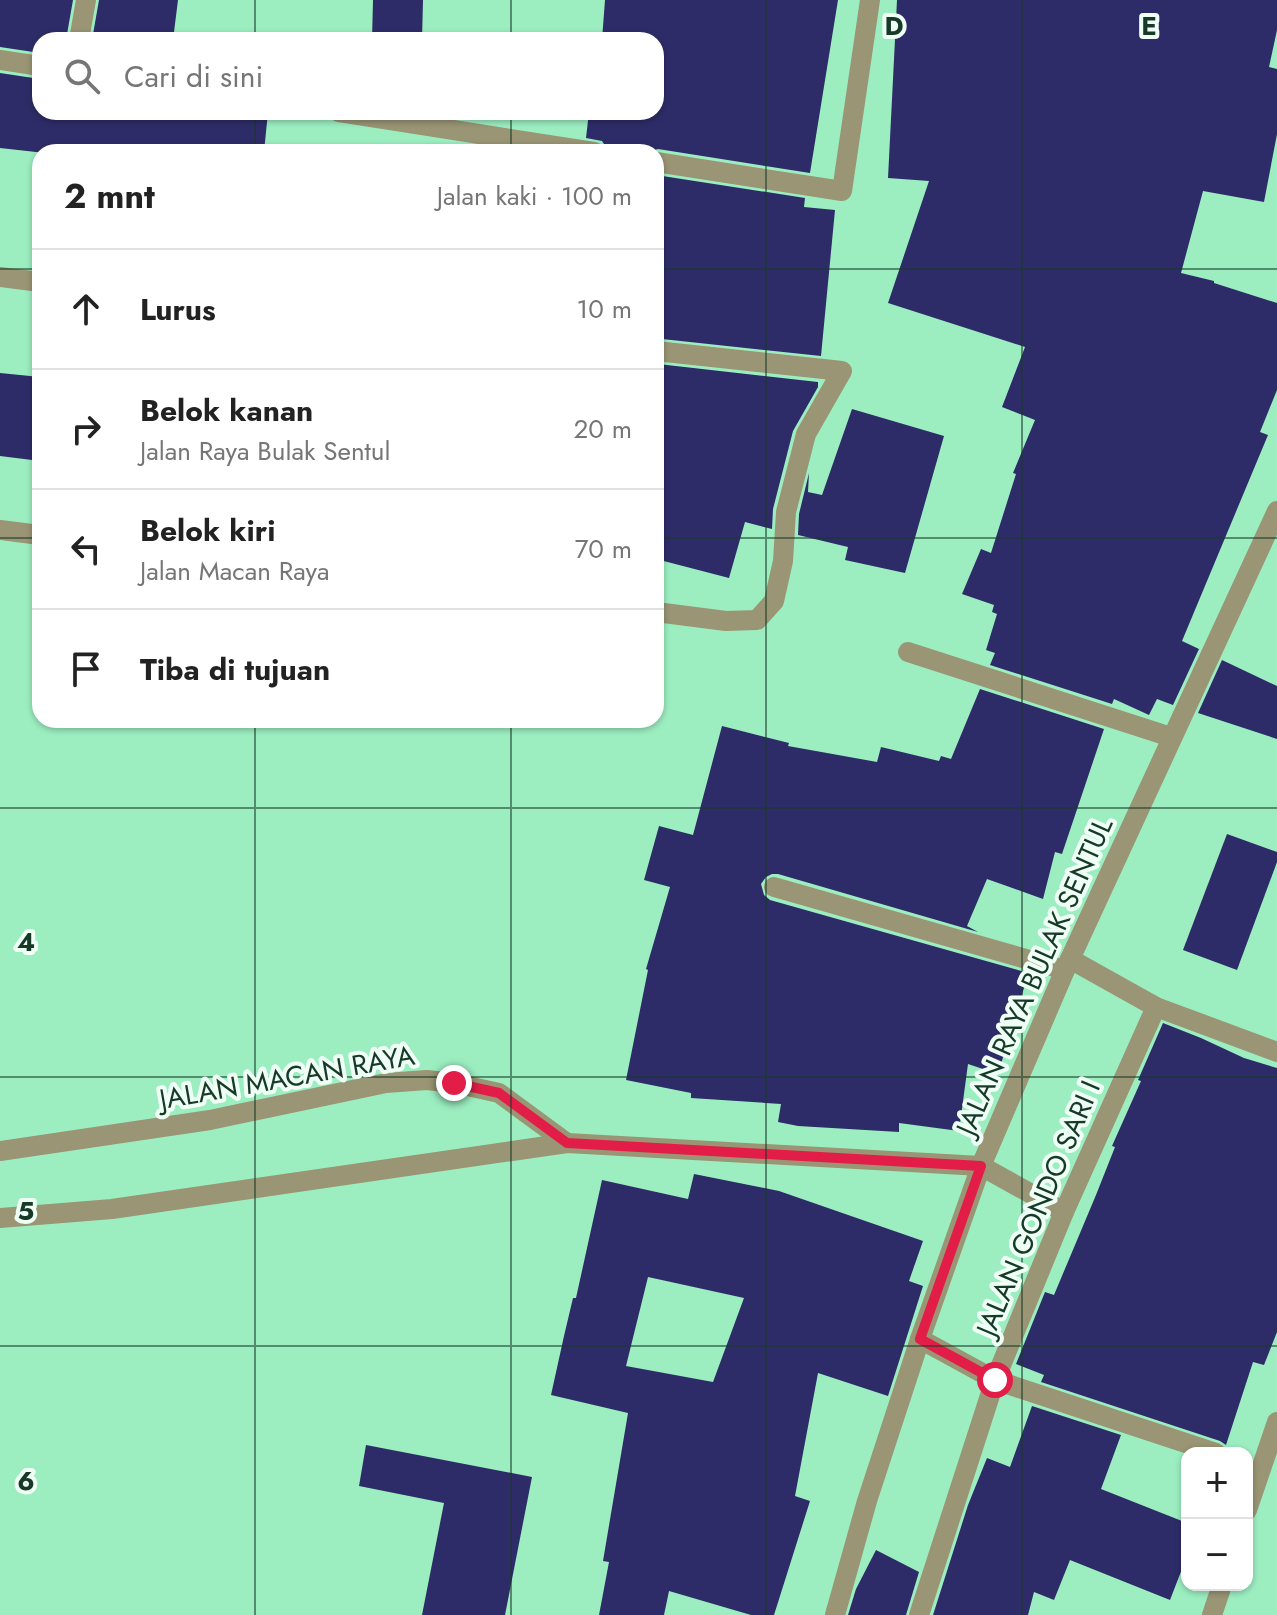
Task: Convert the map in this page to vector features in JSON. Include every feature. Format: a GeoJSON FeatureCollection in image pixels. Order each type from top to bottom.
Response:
{"type":"FeatureCollection","features":[{"type":"Feature","properties":{"kind":"street"},"geometry":{"type":"LineString","coordinates":[[80,32],[86,0]]}},
{"type":"Feature","properties":{"kind":"street"},"geometry":{"type":"LineString","coordinates":[[664,163],[842,191],[870,0]]}},
{"type":"Feature","properties":{"kind":"street"},"geometry":{"type":"LineString","coordinates":[[0,60],[32,65]]}},
{"type":"Feature","properties":{"kind":"street"},"geometry":{"type":"LineString","coordinates":[[390,120],[543,144]]}},
{"type":"Feature","properties":{"kind":"street"},"geometry":{"type":"LineString","coordinates":[[0,277],[32,281]]}},
{"type":"Feature","properties":{"kind":"street"},"geometry":{"type":"LineString","coordinates":[[664,352],[842,371],[806,434],[786,512],[783,561],[774,601],[757,620],[726,621],[664,613]]}},
{"type":"Feature","properties":{"kind":"street","name":"JALAN RAYA BULAK SENTUL"},"geometry":{"type":"LineString","coordinates":[[835,1615],[867,1501],[981,1166],[1068,964],[1277,511]]}},
{"type":"Feature","properties":{"kind":"street"},"geometry":{"type":"LineString","coordinates":[[0,530],[32,534]]}},
{"type":"Feature","properties":{"kind":"street"},"geometry":{"type":"LineString","coordinates":[[908,652],[1171,737]]}},
{"type":"Feature","properties":{"kind":"street"},"geometry":{"type":"LineString","coordinates":[[774,887],[1068,964],[1156,1007],[1277,1052]]}},
{"type":"Feature","properties":{"kind":"street","name":"JALAN GONDO SARI I"},"geometry":{"type":"LineString","coordinates":[[919,1615],[995,1380],[1064,1212],[1156,1007]]}},
{"type":"Feature","properties":{"kind":"street","name":"JALAN MACAN RAYA"},"geometry":{"type":"LineString","coordinates":[[0,1151],[210,1120],[386,1083],[427,1080],[499,1093],[567,1143]]}},
{"type":"Feature","properties":{"kind":"street"},"geometry":{"type":"LineString","coordinates":[[0,1218],[112,1209],[567,1143],[981,1166],[1064,1212]]}},
{"type":"Feature","properties":{"kind":"street"},"geometry":{"type":"LineString","coordinates":[[920,1339],[995,1380],[1198,1447]]}},
{"type":"Feature","properties":{"kind":"street"},"geometry":{"type":"LineString","coordinates":[[1253,1493],[1277,1422]]}},
{"type":"Feature","properties":{"kind":"street"},"geometry":{"type":"LineString","coordinates":[[1212,1615],[1220,1591]]}},
{"type":"Feature","properties":{"kind":"building"},"geometry":{"type":"Polygon","coordinates":[[[0,0],[73,0],[67,32],[32,32],[32,52],[0,47],[0,0]]]}},
{"type":"Feature","properties":{"kind":"building"},"geometry":{"type":"Polygon","coordinates":[[[99,0],[178,0],[174,32],[93,32],[99,0]]]}},
{"type":"Feature","properties":{"kind":"building"},"geometry":{"type":"Polygon","coordinates":[[[373,0],[423,0],[422,32],[372,32],[373,0]]]}},
{"type":"Feature","properties":{"kind":"building"},"geometry":{"type":"Polygon","coordinates":[[[605,0],[838,0],[810,173],[664,150],[664,144],[604,144],[586,138],[588,120],[664,120],[664,32],[603,32],[605,0]]]}},
{"type":"Feature","properties":{"kind":"building"},"geometry":{"type":"Polygon","coordinates":[[[897,0],[1277,0],[1277,30],[1269,67],[1277,69],[1277,134],[1264,202],[1203,191],[1181,273],[1277,303],[1277,390],[1260,432],[1268,435],[1182,641],[1199,649],[1173,705],[1157,699],[1149,715],[1114,699],[1112,704],[990,665],[995,653],[986,650],[997,614],[992,612],[994,605],[962,594],[981,549],[991,553],[1016,474],[1013,473],[1035,420],[1002,407],[1025,347],[888,303],[929,181],[888,178],[897,0]]]}},
{"type":"Feature","properties":{"kind":"building"},"geometry":{"type":"Polygon","coordinates":[[[0,73],[32,78],[32,120],[267,120],[265,144],[32,144],[32,152],[0,148],[0,73]]]}},
{"type":"Feature","properties":{"kind":"building"},"geometry":{"type":"Polygon","coordinates":[[[664,176],[805,198],[804,207],[835,210],[821,356],[664,339],[664,176]]]}},
{"type":"Feature","properties":{"kind":"building"},"geometry":{"type":"Polygon","coordinates":[[[664,365],[818,382],[793,431],[773,509],[772,529],[745,522],[729,578],[664,561],[664,365]]]}},
{"type":"Feature","properties":{"kind":"building"},"geometry":{"type":"Polygon","coordinates":[[[0,373],[32,376],[32,460],[0,456],[0,373]]]}},
{"type":"Feature","properties":{"kind":"building"},"geometry":{"type":"Polygon","coordinates":[[[852,409],[944,436],[905,573],[845,560],[848,547],[798,535],[799,514],[809,473],[808,492],[822,495],[852,409]]]}},
{"type":"Feature","properties":{"kind":"building"},"geometry":{"type":"Polygon","coordinates":[[[1222,660],[1277,686],[1277,739],[1198,713],[1222,660]]]}},
{"type":"Feature","properties":{"kind":"building"},"geometry":{"type":"Polygon","coordinates":[[[980,689],[1104,729],[1062,854],[1055,852],[1043,899],[987,879],[967,926],[978,932],[778,874],[766,877],[761,884],[764,895],[770,900],[1025,972],[1024,977],[1027,978],[998,1074],[968,1064],[959,1131],[899,1123],[899,1132],[798,1126],[778,1122],[781,1104],[691,1098],[691,1093],[626,1080],[646,969],[670,887],[644,880],[659,826],[693,835],[722,726],[789,743],[788,746],[877,762],[881,747],[939,761],[941,756],[951,759],[980,689]]]}},
{"type":"Feature","properties":{"kind":"building"},"geometry":{"type":"Polygon","coordinates":[[[1227,834],[1277,852],[1277,862],[1237,970],[1183,950],[1227,834]]]}},
{"type":"Feature","properties":{"kind":"building"},"geometry":{"type":"Polygon","coordinates":[[[1163,1023],[1244,1058],[1277,1068],[1277,1332],[1264,1365],[1253,1362],[1226,1445],[1041,1382],[1044,1375],[1016,1364],[1045,1292],[1054,1295],[1163,1023]]]}},
{"type":"Feature","properties":{"kind":"building"},"geometry":{"type":"Polygon","coordinates":[[[694,1174],[779,1191],[923,1241],[909,1281],[923,1286],[888,1396],[818,1373],[795,1496],[810,1501],[774,1615],[751,1615],[669,1591],[664,1615],[599,1615],[609,1562],[603,1561],[628,1413],[551,1395],[602,1180],[688,1199],[694,1174]],[[648,1277],[626,1366],[713,1382],[744,1298],[648,1277]]]}},
{"type":"Feature","properties":{"kind":"building"},"geometry":{"type":"Polygon","coordinates":[[[1032,1406],[1121,1435],[1101,1489],[1181,1521],[1181,1572],[1170,1600],[1070,1560],[1054,1600],[1034,1592],[1028,1615],[933,1615],[968,1505],[987,1458],[1010,1467],[1032,1406]]]}},
{"type":"Feature","properties":{"kind":"building"},"geometry":{"type":"Polygon","coordinates":[[[366,1445],[532,1477],[505,1615],[422,1615],[444,1503],[359,1486],[366,1445]]]}},
{"type":"Feature","properties":{"kind":"building"},"geometry":{"type":"Polygon","coordinates":[[[876,1550],[919,1572],[906,1615],[848,1615],[856,1589],[876,1550]]]}},
{"type":"Feature","properties":{"kind":"route"},"geometry":{"type":"LineString","coordinates":[[454,1083],[499,1093],[567,1143],[981,1166],[920,1339],[995,1380]]}}]}
